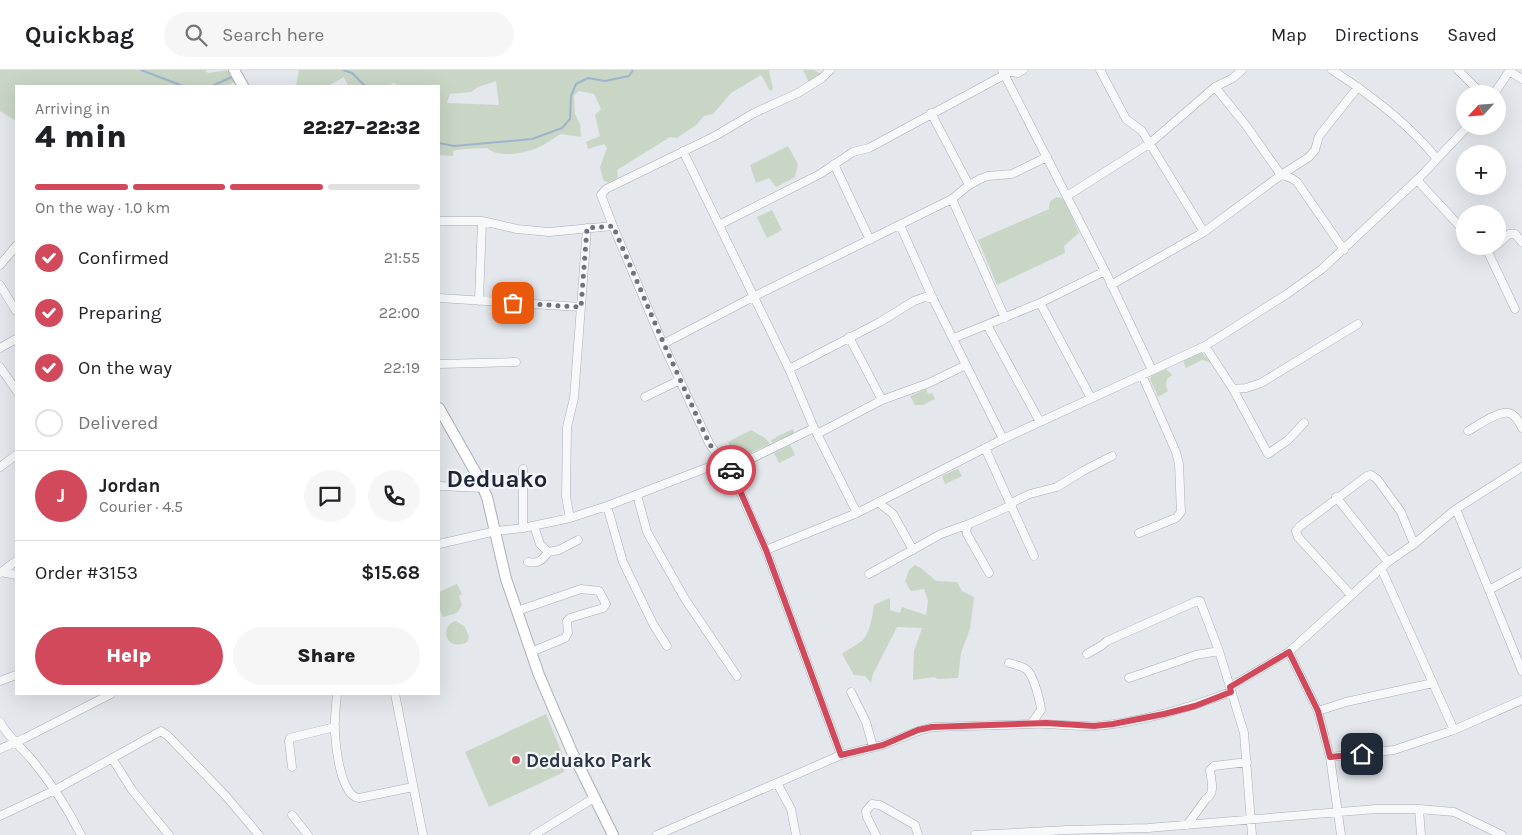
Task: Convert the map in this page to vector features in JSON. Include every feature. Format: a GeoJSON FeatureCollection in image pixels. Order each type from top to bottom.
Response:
{"type":"FeatureCollection","features":[{"type":"Feature","properties":{"kind":"street"},"geometry":{"type":"LineString","coordinates":[[235,70],[242,85]]}},
{"type":"Feature","properties":{"kind":"street"},"geometry":{"type":"LineString","coordinates":[[830,70],[822,78],[798,93],[754,112],[715,136],[603,191],[602,198],[664,344],[709,443],[722,462],[730,469],[766,550],[841,755]]}},
{"type":"Feature","properties":{"kind":"street"},"geometry":{"type":"LineString","coordinates":[[1100,70],[1126,118],[1142,131],[1204,232]]}},
{"type":"Feature","properties":{"kind":"street"},"geometry":{"type":"LineString","coordinates":[[1067,196],[1150,144],[1215,87],[1233,78],[1242,70]]}},
{"type":"Feature","properties":{"kind":"street"},"geometry":{"type":"LineString","coordinates":[[1332,70],[1358,87],[1419,138],[1437,159]]}},
{"type":"Feature","properties":{"kind":"street"},"geometry":{"type":"LineString","coordinates":[[1458,70],[1473,85]]}},
{"type":"Feature","properties":{"kind":"street"},"geometry":{"type":"LineString","coordinates":[[719,225],[820,174],[853,152],[869,148],[1003,72],[1020,71]]}},
{"type":"Feature","properties":{"kind":"street"},"geometry":{"type":"LineString","coordinates":[[1011,88],[1020,71]]}},
{"type":"Feature","properties":{"kind":"street"},"geometry":{"type":"LineString","coordinates":[[1500,85],[1510,71],[1522,79]]}},
{"type":"Feature","properties":{"kind":"street"},"geometry":{"type":"LineString","coordinates":[[1003,72],[1105,271],[1152,370]]}},
{"type":"Feature","properties":{"kind":"street"},"geometry":{"type":"LineString","coordinates":[[1215,87],[1245,124],[1281,175],[1297,182],[1344,250]]}},
{"type":"Feature","properties":{"kind":"street"},"geometry":{"type":"LineString","coordinates":[[1111,286],[1204,232],[1281,175],[1309,157],[1315,150],[1319,136],[1358,87]]}},
{"type":"Feature","properties":{"kind":"street"},"geometry":{"type":"LineString","coordinates":[[931,113],[969,185]]}},
{"type":"Feature","properties":{"kind":"street"},"geometry":{"type":"LineString","coordinates":[[766,550],[857,513],[985,448],[1205,346],[1287,294],[1322,269],[1417,180],[1460,135]]}},
{"type":"Feature","properties":{"kind":"street"},"geometry":{"type":"LineString","coordinates":[[684,151],[789,369],[816,431],[857,513]]}},
{"type":"Feature","properties":{"kind":"street"},"geometry":{"type":"LineString","coordinates":[[664,344],[753,296],[952,199],[969,185],[988,176],[1012,174],[1046,157]]}},
{"type":"Feature","properties":{"kind":"street"},"geometry":{"type":"LineString","coordinates":[[834,164],[870,240]]}},
{"type":"Feature","properties":{"kind":"street"},"geometry":{"type":"LineString","coordinates":[[1417,180],[1456,222]]}},
{"type":"Feature","properties":{"kind":"street"},"geometry":{"type":"LineString","coordinates":[[952,199],[1004,318]]}},
{"type":"Feature","properties":{"kind":"street"},"geometry":{"type":"LineString","coordinates":[[440,221],[482,221],[518,229],[549,232],[613,226]]}},
{"type":"Feature","properties":{"kind":"street"},"geometry":{"type":"LineString","coordinates":[[479,301],[482,221]]}},
{"type":"Feature","properties":{"kind":"street"},"geometry":{"type":"LineString","coordinates":[[900,225],[933,299],[1003,440]]}},
{"type":"Feature","properties":{"kind":"street"},"geometry":{"type":"LineString","coordinates":[[570,518],[566,497],[567,426],[574,398],[587,228]]}},
{"type":"Feature","properties":{"kind":"street"},"geometry":{"type":"LineString","coordinates":[[1506,237],[1509,234],[1515,234],[1522,242]]}},
{"type":"Feature","properties":{"kind":"street"},"geometry":{"type":"LineString","coordinates":[[0,265],[15,247]]}},
{"type":"Feature","properties":{"kind":"street"},"geometry":{"type":"LineString","coordinates":[[1493,255],[1515,309]]}},
{"type":"Feature","properties":{"kind":"street"},"geometry":{"type":"LineString","coordinates":[[954,338],[1040,303],[1105,271]]}},
{"type":"Feature","properties":{"kind":"street"},"geometry":{"type":"LineString","coordinates":[[0,285],[15,309]]}},
{"type":"Feature","properties":{"kind":"street"},"geometry":{"type":"LineString","coordinates":[[789,369],[880,322],[914,301],[925,297],[933,299]]}},
{"type":"Feature","properties":{"kind":"street"},"geometry":{"type":"LineString","coordinates":[[440,298],[581,307]]}},
{"type":"Feature","properties":{"kind":"street"},"geometry":{"type":"LineString","coordinates":[[1040,303],[1092,398]]}},
{"type":"Feature","properties":{"kind":"street"},"geometry":{"type":"LineString","coordinates":[[1232,389],[1246,388],[1260,383],[1358,324]]}},
{"type":"Feature","properties":{"kind":"street"},"geometry":{"type":"LineString","coordinates":[[987,325],[1040,422]]}},
{"type":"Feature","properties":{"kind":"street"},"geometry":{"type":"LineString","coordinates":[[849,337],[882,400]]}},
{"type":"Feature","properties":{"kind":"street"},"geometry":{"type":"LineString","coordinates":[[0,348],[15,338]]}},
{"type":"Feature","properties":{"kind":"street"},"geometry":{"type":"LineString","coordinates":[[1205,346],[1232,389],[1268,454],[1293,436],[1304,423]]}},
{"type":"Feature","properties":{"kind":"street"},"geometry":{"type":"LineString","coordinates":[[440,364],[516,362]]}},
{"type":"Feature","properties":{"kind":"street"},"geometry":{"type":"LineString","coordinates":[[730,469],[882,400],[929,383],[966,365]]}},
{"type":"Feature","properties":{"kind":"street"},"geometry":{"type":"LineString","coordinates":[[0,367],[15,389]]}},
{"type":"Feature","properties":{"kind":"street"},"geometry":{"type":"LineString","coordinates":[[1139,533],[1176,518],[1181,512],[1179,464],[1176,452],[1142,375]]}},
{"type":"Feature","properties":{"kind":"street"},"geometry":{"type":"LineString","coordinates":[[645,397],[680,380]]}},
{"type":"Feature","properties":{"kind":"street"},"geometry":{"type":"LineString","coordinates":[[440,410],[491,506],[501,562],[531,652],[556,718],[613,835]]}},
{"type":"Feature","properties":{"kind":"street"},"geometry":{"type":"LineString","coordinates":[[1468,432],[1503,412],[1510,413],[1516,418],[1522,428]]}},
{"type":"Feature","properties":{"kind":"street"},"geometry":{"type":"LineString","coordinates":[[985,448],[1034,556]]}},
{"type":"Feature","properties":{"kind":"street"},"geometry":{"type":"LineString","coordinates":[[869,574],[941,534],[968,524],[1030,494],[1057,487],[1083,470],[1112,456]]}},
{"type":"Feature","properties":{"kind":"street"},"geometry":{"type":"LineString","coordinates":[[0,467],[13,457]]}},
{"type":"Feature","properties":{"kind":"street"},"geometry":{"type":"LineString","coordinates":[[440,544],[496,531],[523,528],[570,518],[637,495],[722,462]]}},
{"type":"Feature","properties":{"kind":"street"},"geometry":{"type":"LineString","coordinates":[[657,835],[841,755],[873,747],[932,727],[1031,724],[1094,726],[1164,714],[1195,706],[1231,690],[1289,652],[1381,568],[1414,544],[1456,508],[1522,467]]}},
{"type":"Feature","properties":{"kind":"street"},"geometry":{"type":"LineString","coordinates":[[523,469],[523,528]]}},
{"type":"Feature","properties":{"kind":"street"},"geometry":{"type":"LineString","coordinates":[[1351,595],[1296,533],[1299,527],[1336,497],[1367,476],[1374,476],[1401,512],[1414,544]]}},
{"type":"Feature","properties":{"kind":"street"},"geometry":{"type":"LineString","coordinates":[[440,486],[483,488]]}},
{"type":"Feature","properties":{"kind":"street"},"geometry":{"type":"LineString","coordinates":[[637,495],[643,522],[651,540],[685,599],[737,676]]}},
{"type":"Feature","properties":{"kind":"street"},"geometry":{"type":"LineString","coordinates":[[1336,497],[1388,562]]}},
{"type":"Feature","properties":{"kind":"street"},"geometry":{"type":"LineString","coordinates":[[878,502],[893,514],[913,550]]}},
{"type":"Feature","properties":{"kind":"street"},"geometry":{"type":"LineString","coordinates":[[607,506],[623,562],[653,624],[667,646]]}},
{"type":"Feature","properties":{"kind":"street"},"geometry":{"type":"LineString","coordinates":[[1456,508],[1522,671]]}},
{"type":"Feature","properties":{"kind":"street"},"geometry":{"type":"LineString","coordinates":[[968,524],[967,534],[989,573]]}},
{"type":"Feature","properties":{"kind":"street"},"geometry":{"type":"LineString","coordinates":[[534,526],[540,544],[548,552]]}},
{"type":"Feature","properties":{"kind":"street"},"geometry":{"type":"LineString","coordinates":[[528,562],[537,563],[548,552],[559,550],[578,540]]}},
{"type":"Feature","properties":{"kind":"street"},"geometry":{"type":"LineString","coordinates":[[0,573],[15,562]]}},
{"type":"Feature","properties":{"kind":"street"},"geometry":{"type":"LineString","coordinates":[[1381,568],[1454,730]]}},
{"type":"Feature","properties":{"kind":"street"},"geometry":{"type":"LineString","coordinates":[[1489,590],[1522,572]]}},
{"type":"Feature","properties":{"kind":"street"},"geometry":{"type":"LineString","coordinates":[[0,573],[15,575]]}},
{"type":"Feature","properties":{"kind":"street"},"geometry":{"type":"LineString","coordinates":[[517,611],[581,590],[599,591],[605,599],[606,604],[604,607],[570,618],[567,621],[568,633],[565,638],[531,652]]}},
{"type":"Feature","properties":{"kind":"street"},"geometry":{"type":"LineString","coordinates":[[1087,654],[1107,640],[1200,601],[1219,651],[1244,733],[1252,835]]}},
{"type":"Feature","properties":{"kind":"street"},"geometry":{"type":"LineString","coordinates":[[1129,678],[1196,655],[1219,651]]}},
{"type":"Feature","properties":{"kind":"street"},"geometry":{"type":"LineString","coordinates":[[1289,652],[1318,711],[1330,757],[1341,835]]}},
{"type":"Feature","properties":{"kind":"street"},"geometry":{"type":"LineString","coordinates":[[1009,663],[1021,666],[1028,671],[1035,688],[1041,710],[1031,724]]}},
{"type":"Feature","properties":{"kind":"street"},"geometry":{"type":"LineString","coordinates":[[0,681],[15,675]]}},
{"type":"Feature","properties":{"kind":"street"},"geometry":{"type":"LineString","coordinates":[[1318,711],[1346,702],[1433,683]]}},
{"type":"Feature","properties":{"kind":"street"},"geometry":{"type":"LineString","coordinates":[[851,692],[866,722],[873,747]]}},
{"type":"Feature","properties":{"kind":"street"},"geometry":{"type":"LineString","coordinates":[[0,749],[109,695]]}},
{"type":"Feature","properties":{"kind":"street"},"geometry":{"type":"LineString","coordinates":[[337,695],[336,747],[341,773],[352,796],[360,798],[413,787]]}},
{"type":"Feature","properties":{"kind":"street"},"geometry":{"type":"LineString","coordinates":[[395,695],[423,835]]}},
{"type":"Feature","properties":{"kind":"street"},"geometry":{"type":"LineString","coordinates":[[1330,757],[1394,750],[1454,730],[1522,700]]}},
{"type":"Feature","properties":{"kind":"street"},"geometry":{"type":"LineString","coordinates":[[0,722],[55,790],[81,835]]}},
{"type":"Feature","properties":{"kind":"street"},"geometry":{"type":"LineString","coordinates":[[292,767],[290,738],[335,727]]}},
{"type":"Feature","properties":{"kind":"street"},"geometry":{"type":"LineString","coordinates":[[0,816],[55,790],[148,737],[163,731],[225,795],[259,835]]}},
{"type":"Feature","properties":{"kind":"street"},"geometry":{"type":"LineString","coordinates":[[112,758],[132,790],[169,835]]}},
{"type":"Feature","properties":{"kind":"street"},"geometry":{"type":"LineString","coordinates":[[1187,825],[1206,799],[1211,796],[1210,770],[1212,767],[1246,762]]}},
{"type":"Feature","properties":{"kind":"street"},"geometry":{"type":"LineString","coordinates":[[777,783],[791,809],[796,835]]}},
{"type":"Feature","properties":{"kind":"street"},"geometry":{"type":"LineString","coordinates":[[534,835],[594,798]]}},
{"type":"Feature","properties":{"kind":"street"},"geometry":{"type":"LineString","coordinates":[[876,835],[866,811],[872,804],[880,805],[915,825],[918,835]]}},
{"type":"Feature","properties":{"kind":"street"},"geometry":{"type":"LineString","coordinates":[[975,835],[1187,825],[1376,809],[1419,809],[1454,812],[1502,835]]}},
{"type":"Feature","properties":{"kind":"street"},"geometry":{"type":"LineString","coordinates":[[1419,809],[1420,835]]}},
{"type":"Feature","properties":{"kind":"street"},"geometry":{"type":"LineString","coordinates":[[292,815],[308,835]]}},
{"type":"Feature","properties":{"kind":"green space"},"geometry":{"type":"Polygon","coordinates":[[[0,70],[205,70],[208,73],[229,70],[235,82],[228,85],[15,85],[15,120],[0,111],[0,70]]]}},
{"type":"Feature","properties":{"kind":"green space"},"geometry":{"type":"Polygon","coordinates":[[[299,70],[771,70],[769,71],[773,89],[770,91],[761,75],[731,93],[713,114],[704,116],[696,125],[677,138],[670,137],[617,170],[618,178],[608,183],[603,180],[600,167],[607,148],[604,144],[588,149],[586,142],[600,136],[595,115],[601,109],[594,94],[579,91],[574,95],[575,114],[580,124],[581,137],[561,134],[540,147],[518,153],[497,153],[487,148],[453,151],[453,156],[440,155],[440,85],[396,85],[394,83],[390,85],[348,85],[344,77],[330,85],[296,85],[299,70]],[[496,81],[478,87],[471,92],[450,94],[447,103],[499,105],[496,81]]]}},
{"type":"Feature","properties":{"kind":"green space"},"geometry":{"type":"Polygon","coordinates":[[[803,70],[814,70],[823,75],[810,85],[803,70]]]}},
{"type":"Feature","properties":{"kind":"green space"},"geometry":{"type":"Polygon","coordinates":[[[788,146],[798,164],[795,177],[776,187],[769,178],[756,183],[750,165],[788,146]]]}},
{"type":"Feature","properties":{"kind":"green space"},"geometry":{"type":"Polygon","coordinates":[[[1057,197],[1064,199],[1079,233],[1064,246],[1065,253],[997,285],[978,240],[1049,209],[1050,202],[1057,197]]]}},
{"type":"Feature","properties":{"kind":"green space"},"geometry":{"type":"Polygon","coordinates":[[[772,210],[782,230],[767,238],[757,217],[772,210]]]}},
{"type":"Feature","properties":{"kind":"green space"},"geometry":{"type":"Polygon","coordinates":[[[1201,352],[1212,363],[1202,360],[1186,368],[1183,360],[1201,352]]]}},
{"type":"Feature","properties":{"kind":"green space"},"geometry":{"type":"Polygon","coordinates":[[[1166,369],[1172,375],[1166,382],[1168,391],[1158,397],[1150,379],[1151,376],[1166,369]]]}},
{"type":"Feature","properties":{"kind":"green space"},"geometry":{"type":"Polygon","coordinates":[[[926,389],[928,394],[932,393],[935,399],[923,405],[915,405],[910,396],[926,389]]]}},
{"type":"Feature","properties":{"kind":"green space"},"geometry":{"type":"Polygon","coordinates":[[[793,429],[794,433],[772,443],[771,440],[793,429]]]}},
{"type":"Feature","properties":{"kind":"green space"},"geometry":{"type":"Polygon","coordinates":[[[751,430],[765,438],[770,444],[736,460],[728,442],[751,430]]]}},
{"type":"Feature","properties":{"kind":"green space"},"geometry":{"type":"Polygon","coordinates":[[[790,445],[795,455],[779,463],[774,453],[790,445]]]}},
{"type":"Feature","properties":{"kind":"green space"},"geometry":{"type":"Polygon","coordinates":[[[957,469],[962,476],[945,484],[942,476],[957,469]]]}},
{"type":"Feature","properties":{"kind":"green space"},"geometry":{"type":"Polygon","coordinates":[[[915,565],[936,581],[957,582],[962,591],[974,597],[970,629],[961,653],[958,678],[938,679],[934,677],[913,680],[914,651],[922,628],[897,627],[873,674],[871,683],[865,676],[854,675],[842,654],[866,636],[874,605],[890,598],[890,610],[900,613],[902,607],[926,615],[928,601],[924,589],[911,591],[905,581],[909,570],[915,565]]]}},
{"type":"Feature","properties":{"kind":"green space"},"geometry":{"type":"Polygon","coordinates":[[[457,584],[462,594],[459,596],[462,605],[457,613],[443,617],[440,610],[440,592],[457,584]]]}},
{"type":"Feature","properties":{"kind":"green space"},"geometry":{"type":"Polygon","coordinates":[[[456,621],[465,627],[469,637],[467,642],[454,644],[447,638],[447,628],[456,621]]]}},
{"type":"Feature","properties":{"kind":"green space","name":"Deduako Park"},"geometry":{"type":"Polygon","coordinates":[[[546,714],[568,768],[564,772],[489,807],[465,752],[546,714]]]}},
{"type":"Feature","properties":{"kind":"waterway"},"geometry":{"type":"LineString","coordinates":[[141,70],[180,85]]}},
{"type":"Feature","properties":{"kind":"waterway"},"geometry":{"type":"LineString","coordinates":[[343,70],[352,73],[364,85]]}},
{"type":"Feature","properties":{"kind":"waterway"},"geometry":{"type":"LineString","coordinates":[[440,143],[454,146],[532,139],[562,128],[570,119],[571,96],[576,84],[588,78],[605,81],[629,76],[633,70]]}},
{"type":"Feature","properties":{"kind":"waterway"},"geometry":{"type":"LineString","coordinates":[[214,85],[234,76]]}},
{"type":"Feature","properties":{"kind":"way so far"},"geometry":{"type":"LineString","coordinates":[[513,303],[581,307],[587,228],[613,226],[709,443],[722,462],[731,470]]}},
{"type":"Feature","properties":{"kind":"place","name":"Deduako Park"},"geometry":{"type":"Point","coordinates":[516,760]}},
{"type":"Feature","properties":{"kind":"district","name":"Deduako"},"geometry":{"type":"Point","coordinates":[497,479]}},
{"type":"Feature","properties":{"kind":"route"},"geometry":{"type":"LineString","coordinates":[[731,470],[766,550],[841,755],[883,745],[918,730],[932,727],[1046,723],[1094,726],[1164,714],[1195,706],[1231,692],[1230,687],[1289,652],[1318,711],[1330,757],[1362,754]]}}]}
